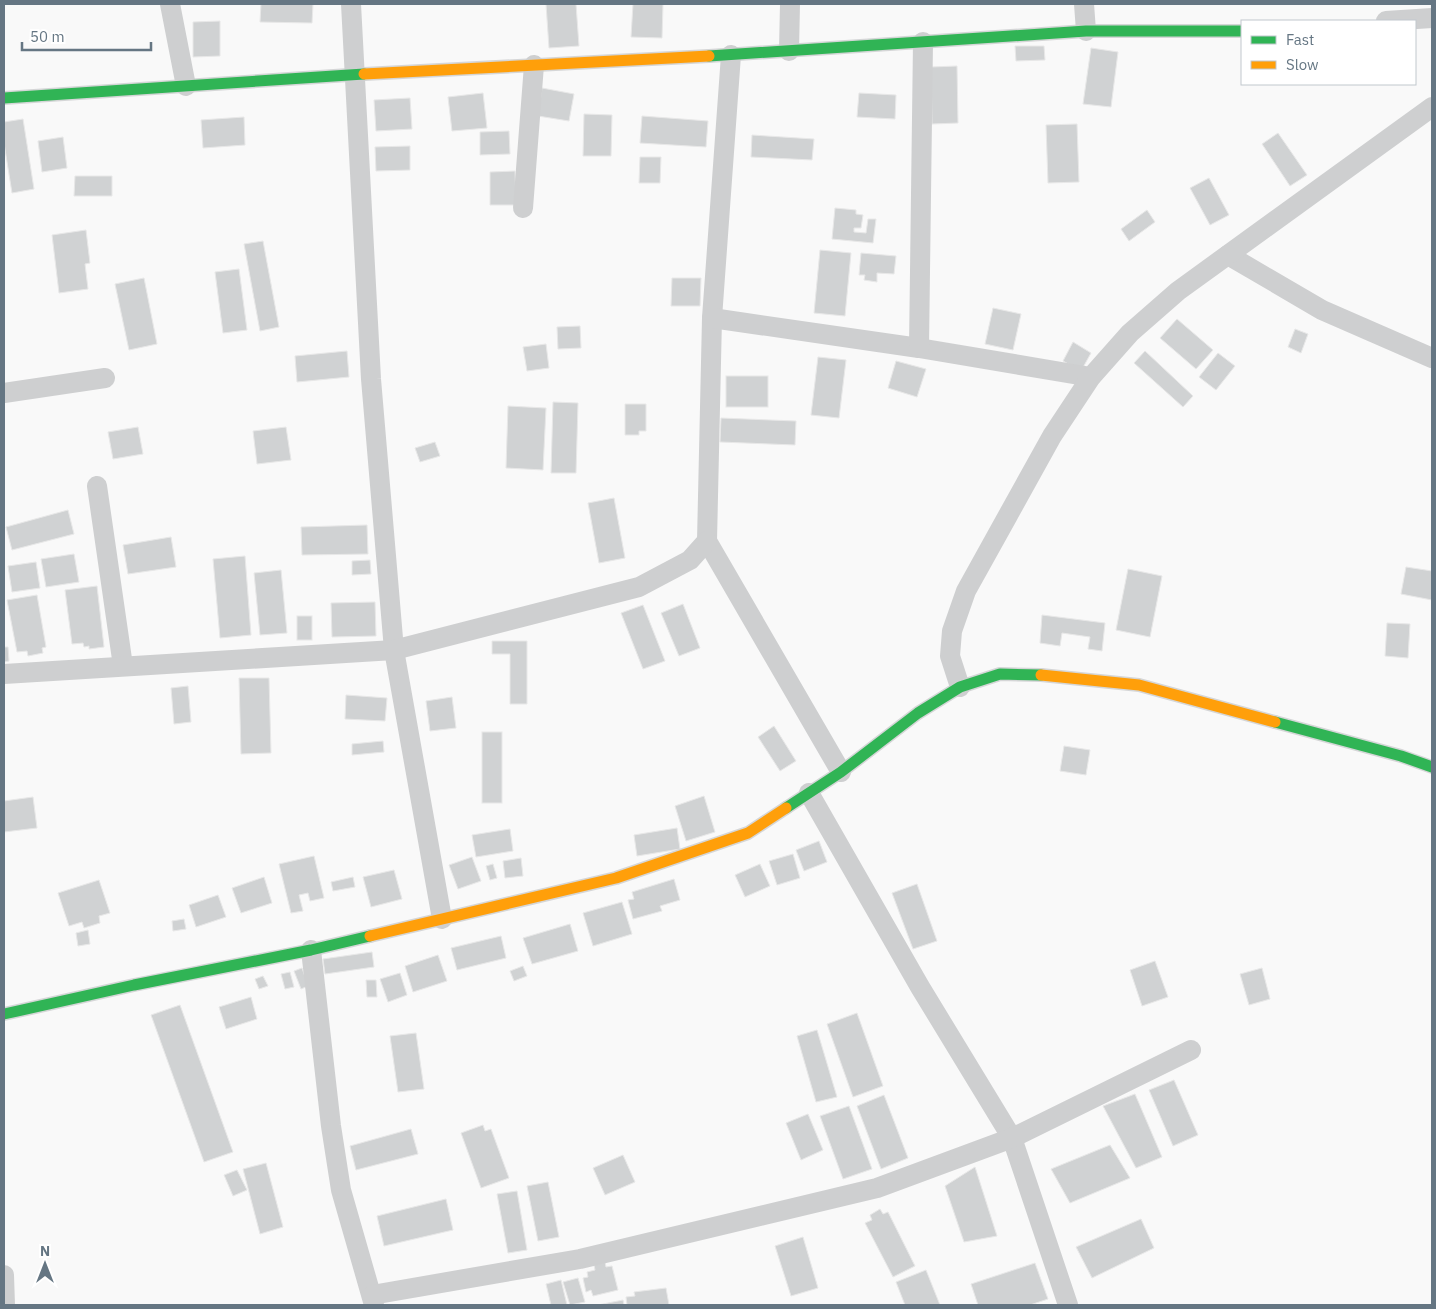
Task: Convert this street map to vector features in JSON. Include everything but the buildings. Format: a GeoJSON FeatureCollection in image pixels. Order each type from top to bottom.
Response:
{"type":"FeatureCollection","features":[{"type":"Feature","properties":{"kind":"street"},"geometry":{"type":"LineString","coordinates":[[170,4],[186,86]]}},
{"type":"Feature","properties":{"kind":"street"},"geometry":{"type":"LineString","coordinates":[[351,4],[370,379],[394,650],[442,918]]}},
{"type":"Feature","properties":{"kind":"street"},"geometry":{"type":"LineString","coordinates":[[789,51],[790,4]]}},
{"type":"Feature","properties":{"kind":"street"},"geometry":{"type":"LineString","coordinates":[[1084,4],[1086,31]]}},
{"type":"Feature","properties":{"kind":"street"},"geometry":{"type":"LineString","coordinates":[[1401,20],[1432,18]]}},
{"type":"Feature","properties":{"kind":"street"},"geometry":{"type":"LineString","coordinates":[[4,98],[355,74],[731,55],[1086,31],[1241,31]]}},
{"type":"Feature","properties":{"kind":"street"},"geometry":{"type":"LineString","coordinates":[[919,348],[923,42]]}},
{"type":"Feature","properties":{"kind":"street"},"geometry":{"type":"LineString","coordinates":[[731,55],[712,318],[707,541],[840,772]]}},
{"type":"Feature","properties":{"kind":"street"},"geometry":{"type":"LineString","coordinates":[[522,208],[534,65]]}},
{"type":"Feature","properties":{"kind":"street"},"geometry":{"type":"LineString","coordinates":[[960,687],[950,656],[952,632],[966,591],[1052,436],[1091,377],[1130,333],[1178,291],[1432,108]]}},
{"type":"Feature","properties":{"kind":"street"},"geometry":{"type":"LineString","coordinates":[[1228,255],[1322,310],[1432,358]]}},
{"type":"Feature","properties":{"kind":"street"},"geometry":{"type":"LineString","coordinates":[[712,318],[919,348],[1091,377]]}},
{"type":"Feature","properties":{"kind":"street"},"geometry":{"type":"LineString","coordinates":[[4,393],[105,378]]}},
{"type":"Feature","properties":{"kind":"street"},"geometry":{"type":"LineString","coordinates":[[97,486],[123,666]]}},
{"type":"Feature","properties":{"kind":"street"},"geometry":{"type":"LineString","coordinates":[[4,674],[394,650],[639,587],[690,560],[707,541]]}},
{"type":"Feature","properties":{"kind":"street"},"geometry":{"type":"LineString","coordinates":[[4,1014],[134,985],[311,950],[616,878],[748,833],[840,772],[918,713],[960,687],[1000,674],[1054,675],[1139,685],[1401,756],[1432,767]]}},
{"type":"Feature","properties":{"kind":"street"},"geometry":{"type":"LineString","coordinates":[[809,793],[920,987],[1012,1138],[1068,1305]]}},
{"type":"Feature","properties":{"kind":"street"},"geometry":{"type":"LineString","coordinates":[[311,950],[331,1126],[341,1190],[373,1300],[580,1259],[876,1188],[1012,1138],[1190,1050]]}},
{"type":"Feature","properties":{"kind":"street"},"geometry":{"type":"LineString","coordinates":[[4,1275],[5,1305]]}},
{"type":"Feature","properties":{"kind":"traffic: fast"},"geometry":{"type":"LineString","coordinates":[[709,56],[1086,31],[1241,31]]}},
{"type":"Feature","properties":{"kind":"traffic: fast"},"geometry":{"type":"LineString","coordinates":[[4,98],[364,74]]}},
{"type":"Feature","properties":{"kind":"traffic: fast"},"geometry":{"type":"LineString","coordinates":[[786,808],[841,772],[918,713],[960,687],[1000,674],[1041,675]]}},
{"type":"Feature","properties":{"kind":"traffic: fast"},"geometry":{"type":"LineString","coordinates":[[1275,722],[1401,756],[1432,767]]}},
{"type":"Feature","properties":{"kind":"traffic: fast"},"geometry":{"type":"LineString","coordinates":[[4,1014],[370,936]]}},
{"type":"Feature","properties":{"kind":"traffic: slow"},"geometry":{"type":"LineString","coordinates":[[364,74],[709,56]]}},
{"type":"Feature","properties":{"kind":"traffic: slow"},"geometry":{"type":"LineString","coordinates":[[1041,675],[1139,685],[1275,722]]}},
{"type":"Feature","properties":{"kind":"traffic: slow"},"geometry":{"type":"LineString","coordinates":[[370,936],[616,878],[748,833],[786,808]]}}]}
